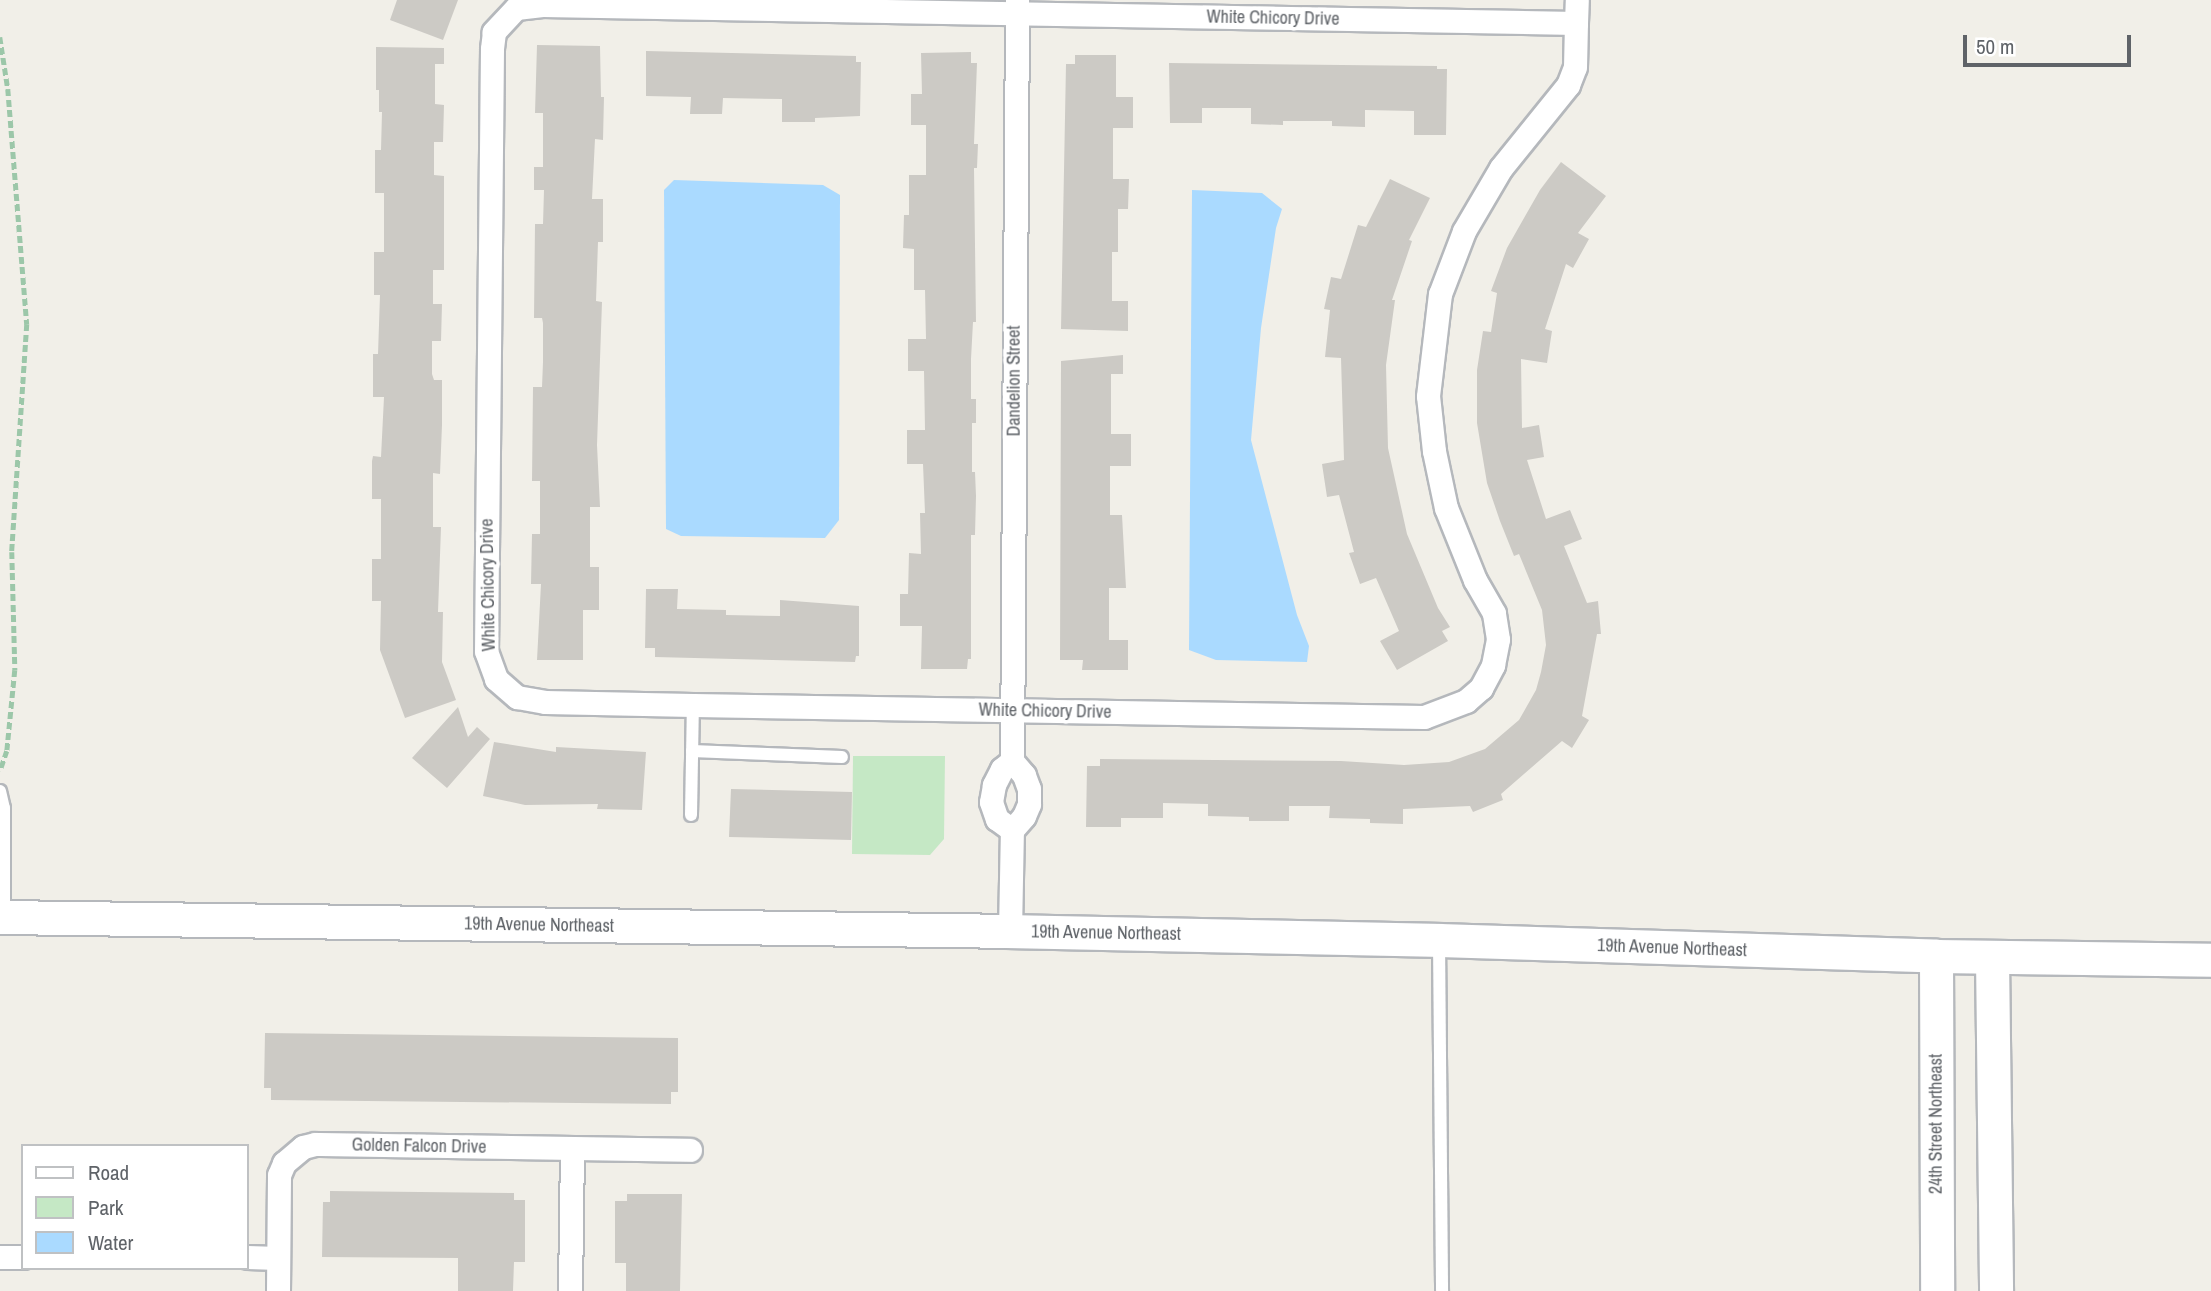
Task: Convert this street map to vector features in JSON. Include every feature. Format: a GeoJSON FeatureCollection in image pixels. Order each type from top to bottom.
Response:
{"type":"FeatureCollection","features":[{"type":"Feature","properties":{"kind":"street","name":"White Chicory Drive"},"geometry":{"type":"LineString","coordinates":[[1576,23],[1017,7],[542,5],[516,8],[494,32],[486,651],[496,679],[517,697],[545,702],[1424,716],[1466,701],[1481,688],[1493,664],[1497,639],[1494,613],[1475,580],[1446,508],[1434,451],[1429,396],[1432,345],[1440,294],[1464,231],[1501,168],[1568,85],[1575,67],[1577,0]]}},
{"type":"Feature","properties":{"kind":"street","name":"Dandelion Street"},"geometry":{"type":"LineString","coordinates":[[1012,761],[1017,7]]}},
{"type":"Feature","properties":{"kind":"street"},"geometry":{"type":"LineString","coordinates":[[1010,931],[1012,830],[1024,816],[1029,804],[1030,789],[1024,775],[1012,761],[1002,769],[994,785],[991,802],[997,819],[1012,830]]}},
{"type":"Feature","properties":{"kind":"street","name":"19th Avenue Northeast"},"geometry":{"type":"LineString","coordinates":[[2,918],[1010,931],[1439,940],[1936,956],[2211,960]]}},
{"type":"Feature","properties":{"kind":"street","name":"24th Street Northeast"},"geometry":{"type":"LineString","coordinates":[[1936,956],[1937,1291]]}},
{"type":"Feature","properties":{"kind":"street"},"geometry":{"type":"LineString","coordinates":[[1992,957],[1996,1291]]}},
{"type":"Feature","properties":{"kind":"street","name":"Golden Falcon Drive"},"geometry":{"type":"LineString","coordinates":[[278,1291],[279,1175],[284,1163],[303,1147],[315,1144],[690,1150]]}},
{"type":"Feature","properties":{"kind":"street"},"geometry":{"type":"LineString","coordinates":[[570,1291],[572,1149]]}},
{"type":"Feature","properties":{"kind":"street"},"geometry":{"type":"LineString","coordinates":[[0,1257],[21,1257]]}},
{"type":"Feature","properties":{"kind":"street"},"geometry":{"type":"LineString","coordinates":[[248,1257],[278,1258]]}},
{"type":"Feature","properties":{"kind":"lane"},"geometry":{"type":"LineString","coordinates":[[691,815],[693,705]]}},
{"type":"Feature","properties":{"kind":"lane"},"geometry":{"type":"LineString","coordinates":[[692,751],[842,757]]}},
{"type":"Feature","properties":{"kind":"lane"},"geometry":{"type":"LineString","coordinates":[[0,791],[4,808],[2,918]]}},
{"type":"Feature","properties":{"kind":"lane"},"geometry":{"type":"LineString","coordinates":[[1439,940],[1442,1291]]}},
{"type":"Feature","properties":{"kind":"path"},"geometry":{"type":"LineString","coordinates":[[0,37],[8,89],[26,324],[12,552],[15,670],[7,751],[0,771]]}},
{"type":"Feature","properties":{"kind":"green space"},"geometry":{"type":"Polygon","coordinates":[[[853,756],[945,756],[944,839],[930,855],[852,854],[853,756]]]}},
{"type":"Feature","properties":{"kind":"water"},"geometry":{"type":"Polygon","coordinates":[[[674,180],[823,185],[840,195],[839,520],[825,538],[681,536],[666,529],[664,190],[674,180]]]}},
{"type":"Feature","properties":{"kind":"water"},"geometry":{"type":"Polygon","coordinates":[[[1192,190],[1262,193],[1282,209],[1276,228],[1261,328],[1251,440],[1297,615],[1309,646],[1307,662],[1216,660],[1189,650],[1192,190]]]}},
{"type":"Feature","properties":{"kind":"building"},"geometry":{"type":"Polygon","coordinates":[[[397,0],[458,0],[443,40],[390,20],[397,0]]]}},
{"type":"Feature","properties":{"kind":"building"},"geometry":{"type":"Polygon","coordinates":[[[537,45],[600,46],[601,97],[604,97],[603,140],[595,139],[592,199],[603,199],[603,242],[598,242],[596,301],[602,302],[597,445],[600,507],[590,507],[590,567],[599,567],[599,610],[583,610],[583,660],[537,660],[541,584],[531,584],[532,534],[540,534],[540,481],[532,481],[533,387],[542,387],[543,362],[542,318],[534,318],[535,224],[543,224],[544,190],[534,190],[534,167],[543,167],[543,113],[535,113],[537,45]]]}},
{"type":"Feature","properties":{"kind":"building"},"geometry":{"type":"Polygon","coordinates":[[[376,47],[444,48],[444,64],[435,64],[435,104],[444,105],[443,142],[434,142],[434,175],[444,176],[444,270],[433,270],[433,304],[442,304],[441,341],[432,341],[432,374],[434,380],[442,380],[442,425],[440,474],[433,473],[433,527],[441,527],[438,612],[443,612],[442,662],[456,700],[405,718],[380,650],[381,601],[372,601],[372,559],[381,559],[381,499],[372,499],[372,461],[373,456],[381,457],[384,397],[373,397],[373,354],[378,354],[380,295],[374,295],[374,252],[384,252],[384,193],[375,193],[375,150],[381,150],[382,112],[379,112],[379,90],[376,90],[376,47]]]}},
{"type":"Feature","properties":{"kind":"building"},"geometry":{"type":"Polygon","coordinates":[[[646,51],[856,56],[856,62],[861,62],[860,116],[815,118],[815,122],[782,122],[782,99],[723,98],[722,114],[690,114],[691,97],[646,96],[646,51]]]}},
{"type":"Feature","properties":{"kind":"building"},"geometry":{"type":"Polygon","coordinates":[[[971,52],[971,63],[977,63],[974,144],[978,144],[977,168],[974,168],[976,322],[973,322],[971,359],[971,399],[976,399],[976,423],[972,423],[972,472],[975,472],[976,496],[975,535],[971,535],[971,659],[968,659],[967,669],[921,669],[922,626],[900,626],[900,594],[908,594],[909,553],[921,554],[920,513],[925,513],[923,464],[907,464],[907,430],[925,430],[924,371],[908,371],[908,339],[926,339],[925,290],[914,290],[914,249],[903,248],[904,215],[909,215],[909,175],[926,175],[926,125],[911,125],[911,94],[922,94],[921,53],[971,52]]]}},
{"type":"Feature","properties":{"kind":"building"},"geometry":{"type":"Polygon","coordinates":[[[1075,55],[1116,55],[1116,97],[1133,97],[1133,128],[1113,128],[1113,179],[1129,179],[1128,209],[1118,209],[1118,252],[1112,252],[1112,301],[1128,301],[1128,331],[1061,329],[1066,64],[1075,64],[1075,55]]]}},
{"type":"Feature","properties":{"kind":"building"},"geometry":{"type":"Polygon","coordinates":[[[1169,63],[1437,66],[1437,69],[1447,69],[1446,135],[1414,135],[1414,111],[1365,110],[1365,127],[1332,126],[1332,121],[1283,121],[1283,125],[1251,124],[1251,108],[1202,108],[1202,123],[1170,123],[1169,63]]]}},
{"type":"Feature","properties":{"kind":"building"},"geometry":{"type":"Polygon","coordinates":[[[1561,162],[1606,196],[1578,233],[1589,239],[1573,268],[1566,264],[1545,329],[1552,331],[1547,363],[1521,359],[1522,428],[1539,425],[1544,457],[1527,460],[1546,519],[1570,510],[1582,539],[1564,546],[1587,603],[1598,601],[1601,634],[1597,634],[1582,716],[1589,720],[1572,748],[1562,741],[1501,794],[1503,800],[1473,812],[1470,806],[1403,809],[1403,824],[1370,823],[1370,819],[1329,818],[1330,806],[1289,806],[1289,821],[1249,821],[1249,817],[1208,816],[1208,804],[1163,803],[1163,818],[1121,818],[1121,827],[1086,827],[1087,766],[1100,766],[1100,759],[1341,761],[1404,765],[1449,762],[1485,749],[1519,720],[1536,690],[1541,672],[1546,645],[1542,610],[1519,554],[1514,556],[1487,483],[1477,423],[1477,370],[1483,331],[1491,332],[1497,293],[1491,291],[1507,248],[1540,190],[1561,162]]]}},
{"type":"Feature","properties":{"kind":"building"},"geometry":{"type":"Polygon","coordinates":[[[1390,179],[1430,198],[1409,240],[1412,241],[1392,300],[1395,300],[1386,365],[1388,448],[1407,534],[1438,608],[1450,627],[1442,631],[1448,641],[1397,670],[1380,641],[1399,631],[1376,578],[1360,584],[1349,553],[1354,552],[1339,495],[1327,497],[1322,464],[1344,460],[1341,358],[1325,357],[1330,310],[1324,309],[1331,277],[1341,279],[1358,225],[1366,227],[1390,179]]]}},
{"type":"Feature","properties":{"kind":"building"},"geometry":{"type":"Polygon","coordinates":[[[1123,355],[1123,374],[1111,374],[1111,434],[1131,434],[1131,466],[1110,466],[1110,515],[1122,515],[1126,588],[1109,588],[1109,640],[1128,640],[1128,670],[1082,670],[1083,660],[1060,660],[1061,361],[1123,355]]]}},
{"type":"Feature","properties":{"kind":"building"},"geometry":{"type":"Polygon","coordinates":[[[646,589],[678,589],[677,609],[726,610],[726,615],[780,616],[780,600],[859,606],[859,656],[856,656],[855,662],[655,657],[655,648],[645,648],[646,589]]]}},
{"type":"Feature","properties":{"kind":"building"},"geometry":{"type":"Polygon","coordinates":[[[458,707],[468,737],[477,727],[490,739],[447,788],[412,758],[458,707]]]}},
{"type":"Feature","properties":{"kind":"building"},"geometry":{"type":"Polygon","coordinates":[[[494,742],[556,752],[556,747],[646,752],[642,810],[597,809],[598,804],[525,805],[483,796],[494,742]]]}},
{"type":"Feature","properties":{"kind":"building"},"geometry":{"type":"Polygon","coordinates":[[[731,789],[852,792],[851,840],[729,837],[731,789]]]}},
{"type":"Feature","properties":{"kind":"building"},"geometry":{"type":"Polygon","coordinates":[[[265,1033],[678,1038],[678,1092],[671,1092],[671,1104],[271,1100],[271,1088],[264,1088],[265,1033]]]}},
{"type":"Feature","properties":{"kind":"building"},"geometry":{"type":"Polygon","coordinates":[[[330,1191],[514,1193],[514,1200],[525,1200],[525,1262],[514,1262],[513,1291],[458,1291],[458,1258],[322,1257],[323,1202],[330,1202],[330,1191]]]}},
{"type":"Feature","properties":{"kind":"building"},"geometry":{"type":"Polygon","coordinates":[[[627,1194],[682,1194],[680,1291],[626,1291],[626,1263],[615,1263],[615,1201],[627,1201],[627,1194]]]}}]}
